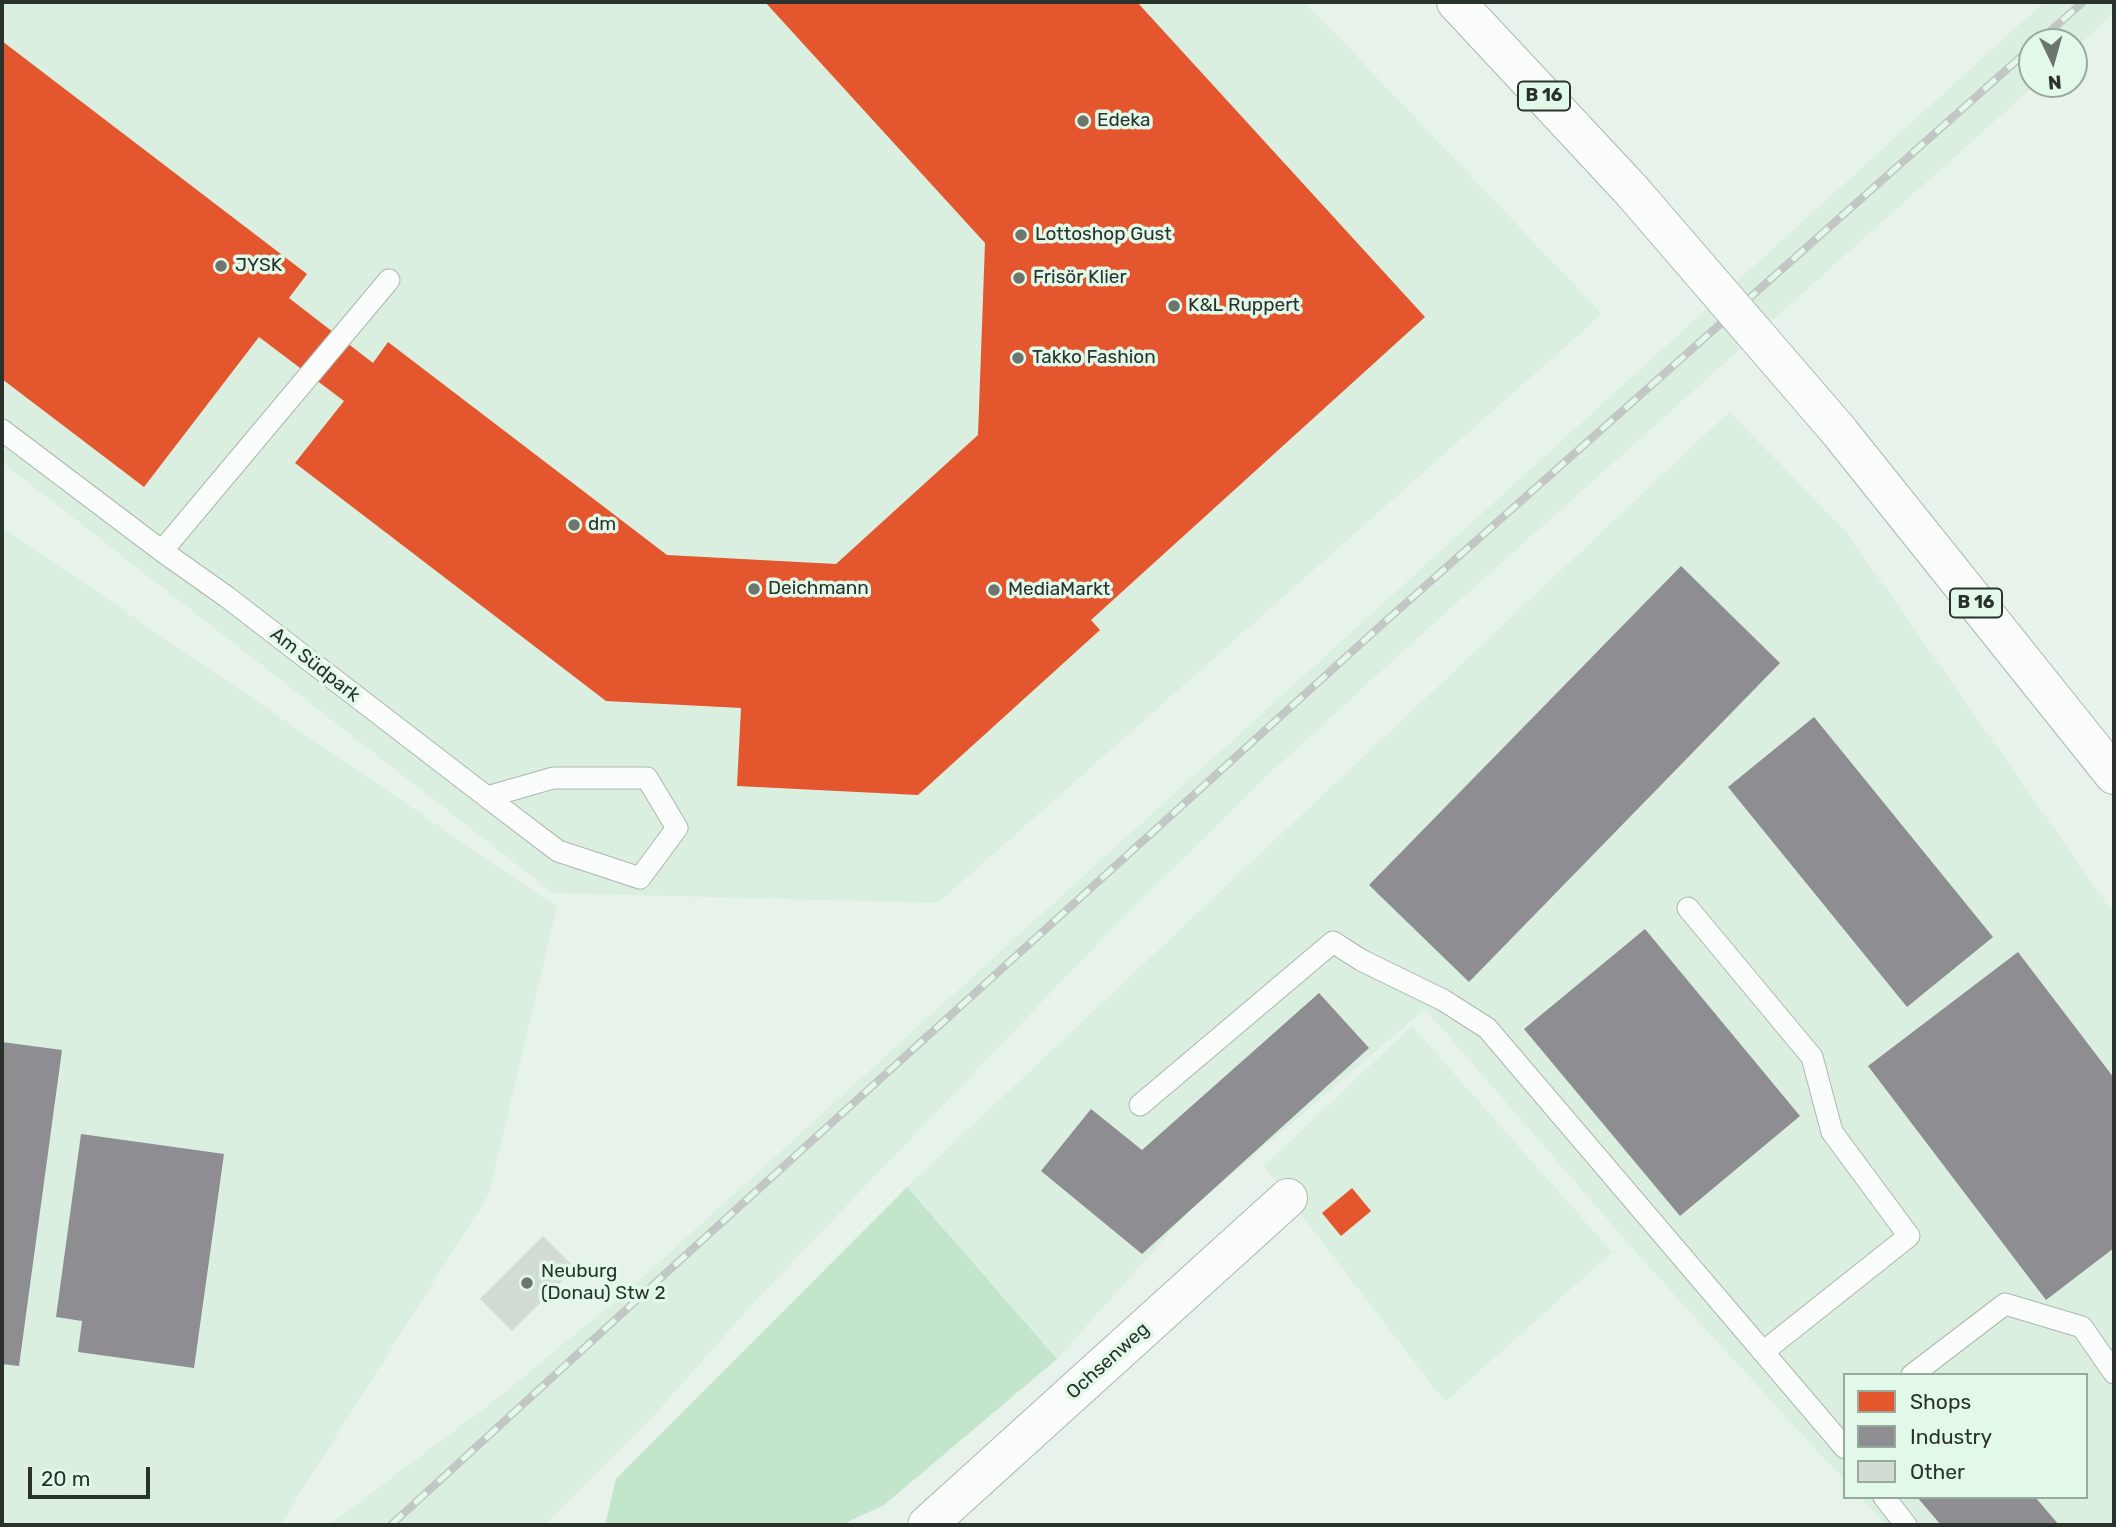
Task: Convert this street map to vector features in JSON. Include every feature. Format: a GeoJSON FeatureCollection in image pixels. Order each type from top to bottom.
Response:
{"type":"FeatureCollection","features":[{"type":"Feature","properties":{"kind":"main road","name":"B 16"},"geometry":{"type":"LineString","coordinates":[[1456,2],[1632,191],[1838,430],[2114,775]]}},
{"type":"Feature","properties":{"kind":"main road","name":"Ochsenweg"},"geometry":{"type":"LineString","coordinates":[[927,1525],[1288,1198]]}},
{"type":"Feature","properties":{"kind":"lane"},"geometry":{"type":"LineString","coordinates":[[162,551],[389,280]]}},
{"type":"Feature","properties":{"kind":"lane","name":"Am Südpark"},"geometry":{"type":"LineString","coordinates":[[2,430],[227,597],[487,797],[558,851],[640,878],[677,828],[647,778],[553,778],[487,797]]}},
{"type":"Feature","properties":{"kind":"lane"},"geometry":{"type":"LineString","coordinates":[[1688,908],[1812,1057],[1832,1132],[1909,1236],[1763,1352]]}},
{"type":"Feature","properties":{"kind":"lane"},"geometry":{"type":"LineString","coordinates":[[1140,1105],[1333,942],[1360,960],[1443,1000],[1487,1028],[1763,1352],[1841,1436]]}},
{"type":"Feature","properties":{"kind":"lane"},"geometry":{"type":"LineString","coordinates":[[1915,1373],[2005,1304],[2082,1327],[2114,1373]]}},
{"type":"Feature","properties":{"kind":"lane"},"geometry":{"type":"LineString","coordinates":[[1886,1499],[1906,1525]]}},
{"type":"Feature","properties":{"kind":"shaded area"},"geometry":{"type":"Polygon","coordinates":[[[2,2],[1305,2],[1602,314],[938,903],[553,893],[2,462],[2,2]]]}},
{"type":"Feature","properties":{"kind":"shaded area"},"geometry":{"type":"Polygon","coordinates":[[[2044,2],[2114,2],[2114,13],[2088,36],[2088,28],[2018,28],[2018,98],[2020,98],[1258,784],[1107,934],[758,1298],[650,1420],[545,1525],[329,1525],[495,1400],[622,1296],[2044,2]]]}},
{"type":"Feature","properties":{"kind":"shaded area"},"geometry":{"type":"Polygon","coordinates":[[[1729,412],[1845,530],[2114,914],[2114,1525],[1886,1525],[1862,1499],[2088,1499],[2088,1373],[1843,1373],[1843,1479],[1648,1266],[1425,1009],[1190,1210],[1057,1359],[907,1187],[1729,412]]]}},
{"type":"Feature","properties":{"kind":"shaded area"},"geometry":{"type":"Polygon","coordinates":[[[2,527],[557,907],[489,1194],[280,1525],[2,1525],[2,527]]]}},
{"type":"Feature","properties":{"kind":"shaded area"},"geometry":{"type":"Polygon","coordinates":[[[1412,1026],[1612,1252],[1445,1402],[1264,1166],[1412,1026]]]}},
{"type":"Feature","properties":{"kind":"shaded area"},"geometry":{"type":"Polygon","coordinates":[[[907,1187],[1057,1359],[884,1505],[841,1525],[605,1525],[616,1479],[907,1187]]]}},
{"type":"Feature","properties":{"kind":"building: Shops"},"geometry":{"type":"Polygon","coordinates":[[[765,2],[1137,2],[1425,317],[1091,620],[1100,630],[918,795],[737,786],[741,708],[606,701],[295,463],[344,401],[259,337],[144,487],[2,379],[2,41],[307,274],[289,298],[373,363],[388,342],[667,555],[836,564],[978,435],[985,243],[765,2]]]}},
{"type":"Feature","properties":{"kind":"building: Shops"},"geometry":{"type":"Polygon","coordinates":[[[1352,1188],[1371,1211],[1341,1236],[1322,1213],[1352,1188]]]}},
{"type":"Feature","properties":{"kind":"building: Industry"},"geometry":{"type":"Polygon","coordinates":[[[1681,566],[1780,663],[1469,982],[1369,885],[1681,566]]]}},
{"type":"Feature","properties":{"kind":"building: Industry"},"geometry":{"type":"Polygon","coordinates":[[[1814,717],[1993,937],[1907,1007],[1728,787],[1814,717]]]}},
{"type":"Feature","properties":{"kind":"building: Industry"},"geometry":{"type":"Polygon","coordinates":[[[1645,929],[1800,1116],[1680,1216],[1524,1029],[1645,929]]]}},
{"type":"Feature","properties":{"kind":"building: Industry"},"geometry":{"type":"Polygon","coordinates":[[[2018,952],[2114,1078],[2114,1248],[2046,1300],[1868,1066],[2018,952]]]}},
{"type":"Feature","properties":{"kind":"building: Industry"},"geometry":{"type":"Polygon","coordinates":[[[1319,993],[1369,1048],[1142,1254],[1041,1171],[1091,1109],[1142,1150],[1319,993]]]}},
{"type":"Feature","properties":{"kind":"building: Industry"},"geometry":{"type":"Polygon","coordinates":[[[2,1042],[62,1050],[19,1366],[2,1364],[2,1042]]]}},
{"type":"Feature","properties":{"kind":"building: Industry"},"geometry":{"type":"Polygon","coordinates":[[[81,1134],[224,1154],[194,1368],[78,1352],[82,1321],[56,1317],[81,1134]]]}},
{"type":"Feature","properties":{"kind":"building: Industry"},"geometry":{"type":"Polygon","coordinates":[[[1919,1499],[2037,1499],[2059,1525],[1941,1525],[1919,1499]]]}},
{"type":"Feature","properties":{"kind":"building: Other","name":"Neuburg (Donau) Stw 2"},"geometry":{"type":"Polygon","coordinates":[[[543,1236],[575,1268],[512,1331],[480,1299],[543,1236]]]}},
{"type":"Feature","properties":{"kind":"railway"},"geometry":{"type":"LineString","coordinates":[[2054,28],[2083,2]]}},
{"type":"Feature","properties":{"kind":"railway"},"geometry":{"type":"LineString","coordinates":[[391,1525],[1378,628],[2018,59]]}},
{"type":"Feature","properties":{"kind":"place","name":"Edeka"},"geometry":{"type":"Point","coordinates":[1083,121]}},
{"type":"Feature","properties":{"kind":"place","name":"Lottoshop Gust"},"geometry":{"type":"Point","coordinates":[1021,235]}},
{"type":"Feature","properties":{"kind":"place","name":"JYSK"},"geometry":{"type":"Point","coordinates":[221,266]}},
{"type":"Feature","properties":{"kind":"place","name":"Frisör Klier"},"geometry":{"type":"Point","coordinates":[1019,278]}},
{"type":"Feature","properties":{"kind":"place","name":"K&L Ruppert"},"geometry":{"type":"Point","coordinates":[1174,306]}},
{"type":"Feature","properties":{"kind":"place","name":"Takko Fashion"},"geometry":{"type":"Point","coordinates":[1018,358]}},
{"type":"Feature","properties":{"kind":"place","name":"dm"},"geometry":{"type":"Point","coordinates":[574,525]}},
{"type":"Feature","properties":{"kind":"place","name":"Deichmann"},"geometry":{"type":"Point","coordinates":[754,589]}},
{"type":"Feature","properties":{"kind":"place","name":"MediaMarkt"},"geometry":{"type":"Point","coordinates":[994,590]}},
{"type":"Feature","properties":{"kind":"place","name":"Neuburg (Donau) Stw 2"},"geometry":{"type":"Point","coordinates":[527,1283]}}]}
